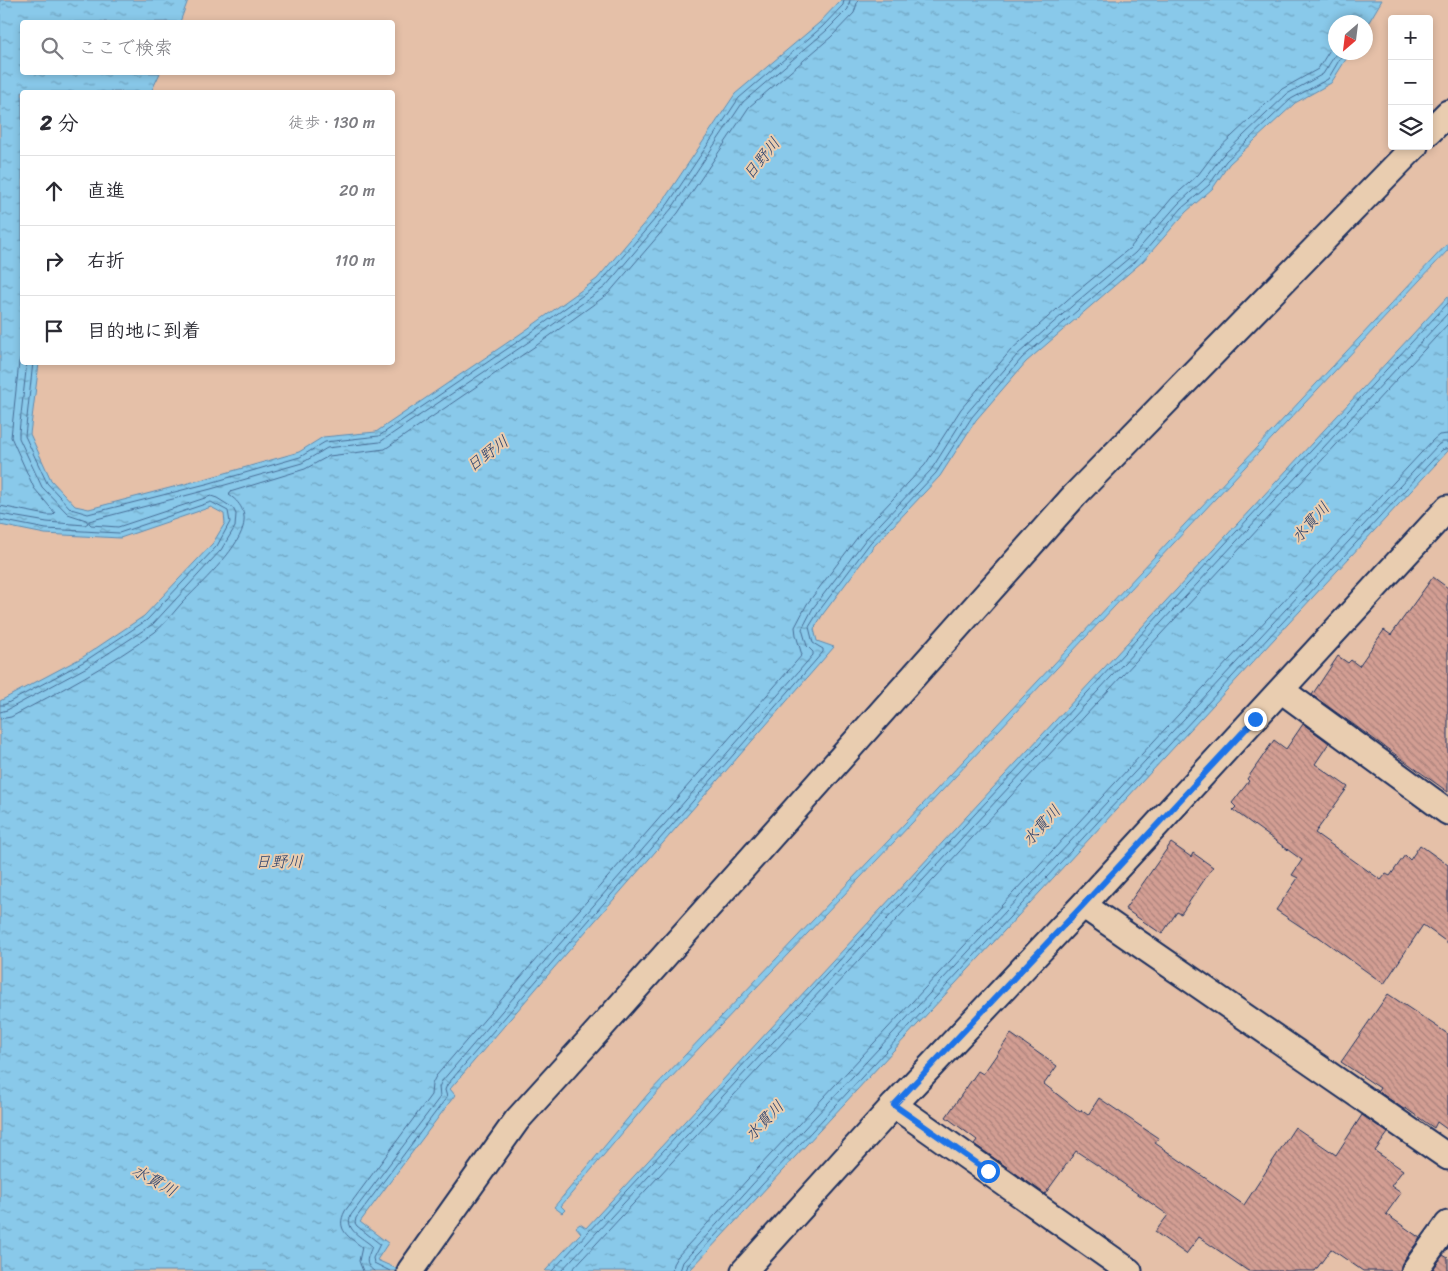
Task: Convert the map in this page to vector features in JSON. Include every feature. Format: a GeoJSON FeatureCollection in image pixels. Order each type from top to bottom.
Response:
{"type":"FeatureCollection","features":[{"type":"Feature","properties":{"kind":"street"},"geometry":{"type":"LineString","coordinates":[[1433,128],[1448,113]]}},
{"type":"Feature","properties":{"kind":"street"},"geometry":{"type":"LineString","coordinates":[[415,1263],[516,1120],[588,1042],[1067,504],[1412,150]]}},
{"type":"Feature","properties":{"kind":"street"},"geometry":{"type":"LineString","coordinates":[[744,1271],[894,1105],[1083,905],[1448,508]]}},
{"type":"Feature","properties":{"kind":"street"},"geometry":{"type":"LineString","coordinates":[[1281,690],[1448,812]]}},
{"type":"Feature","properties":{"kind":"street"},"geometry":{"type":"LineString","coordinates":[[1083,905],[1448,1157]]}},
{"type":"Feature","properties":{"kind":"street"},"geometry":{"type":"LineString","coordinates":[[894,1105],[1129,1271]]}},
{"type":"Feature","properties":{"kind":"street"},"geometry":{"type":"LineString","coordinates":[[1414,1271],[1448,1224]]}},
{"type":"Feature","properties":{"kind":"water","name":"日野川"},"geometry":{"type":"Polygon","coordinates":[[[0,0],[188,0],[181,20],[20,20],[20,75],[159,75],[152,90],[20,90],[20,365],[39,365],[30,434],[51,480],[75,506],[89,509],[299,452],[323,437],[376,432],[526,330],[597,279],[663,201],[735,94],[819,23],[841,0],[1382,0],[1373,15],[1328,15],[1328,60],[1346,60],[1331,83],[1295,103],[1229,164],[1213,188],[1186,212],[1143,261],[1026,362],[976,420],[940,476],[874,546],[823,614],[814,629],[817,641],[834,647],[450,1089],[455,1095],[360,1222],[388,1243],[377,1260],[402,1271],[0,1271],[0,701],[83,657],[144,616],[213,543],[225,523],[224,514],[211,507],[120,538],[45,534],[0,525],[0,0]]]}},
{"type":"Feature","properties":{"kind":"water"},"geometry":{"type":"Polygon","coordinates":[[[1448,243],[1448,250],[650,1100],[561,1206],[565,1210],[562,1213],[554,1207],[648,1094],[907,821],[1448,243]]]}},
{"type":"Feature","properties":{"kind":"water","name":"水貫川"},"geometry":{"type":"Polygon","coordinates":[[[1448,296],[1448,451],[708,1251],[689,1271],[545,1271],[581,1233],[576,1227],[580,1224],[586,1228],[1448,296]]]}},
{"type":"Feature","properties":{"kind":"building"},"geometry":{"type":"Polygon","coordinates":[[[1433,577],[1448,588],[1448,792],[1312,695],[1338,656],[1348,663],[1351,660],[1359,666],[1384,630],[1391,635],[1433,577]]]}},
{"type":"Feature","properties":{"kind":"building"},"geometry":{"type":"Polygon","coordinates":[[[1303,724],[1329,743],[1315,764],[1348,787],[1315,833],[1381,880],[1386,874],[1390,876],[1405,855],[1410,860],[1420,845],[1448,865],[1448,943],[1423,925],[1384,984],[1316,935],[1276,910],[1298,878],[1292,875],[1302,860],[1233,810],[1236,807],[1232,803],[1249,781],[1247,779],[1274,740],[1286,749],[1303,724]]]}},
{"type":"Feature","properties":{"kind":"building"},"geometry":{"type":"Polygon","coordinates":[[[1171,843],[1191,857],[1193,853],[1213,867],[1181,914],[1177,912],[1162,934],[1125,909],[1171,843]]]}},
{"type":"Feature","properties":{"kind":"building"},"geometry":{"type":"Polygon","coordinates":[[[1388,994],[1448,1034],[1448,1130],[1437,1122],[1434,1128],[1405,1108],[1405,1110],[1378,1091],[1380,1088],[1341,1062],[1388,994]]]}},
{"type":"Feature","properties":{"kind":"building"},"geometry":{"type":"Polygon","coordinates":[[[1011,1034],[1057,1066],[1044,1084],[1080,1112],[1081,1110],[1088,1115],[1099,1098],[1158,1138],[1155,1143],[1244,1205],[1295,1127],[1336,1155],[1362,1115],[1388,1133],[1375,1151],[1403,1170],[1391,1186],[1401,1193],[1386,1214],[1420,1238],[1402,1263],[1400,1271],[1363,1271],[1331,1249],[1315,1271],[1248,1271],[1199,1237],[1186,1254],[1155,1232],[1168,1215],[1076,1151],[1045,1194],[974,1144],[977,1140],[946,1117],[978,1071],[983,1074],[1011,1034]]]}},
{"type":"Feature","properties":{"kind":"building"},"geometry":{"type":"Polygon","coordinates":[[[1443,1255],[1448,1258],[1448,1271],[1432,1271],[1443,1255]]]}},
{"type":"Feature","properties":{"kind":"route"},"geometry":{"type":"LineString","coordinates":[[988,1171],[894,1105],[1255,719]]}}]}
